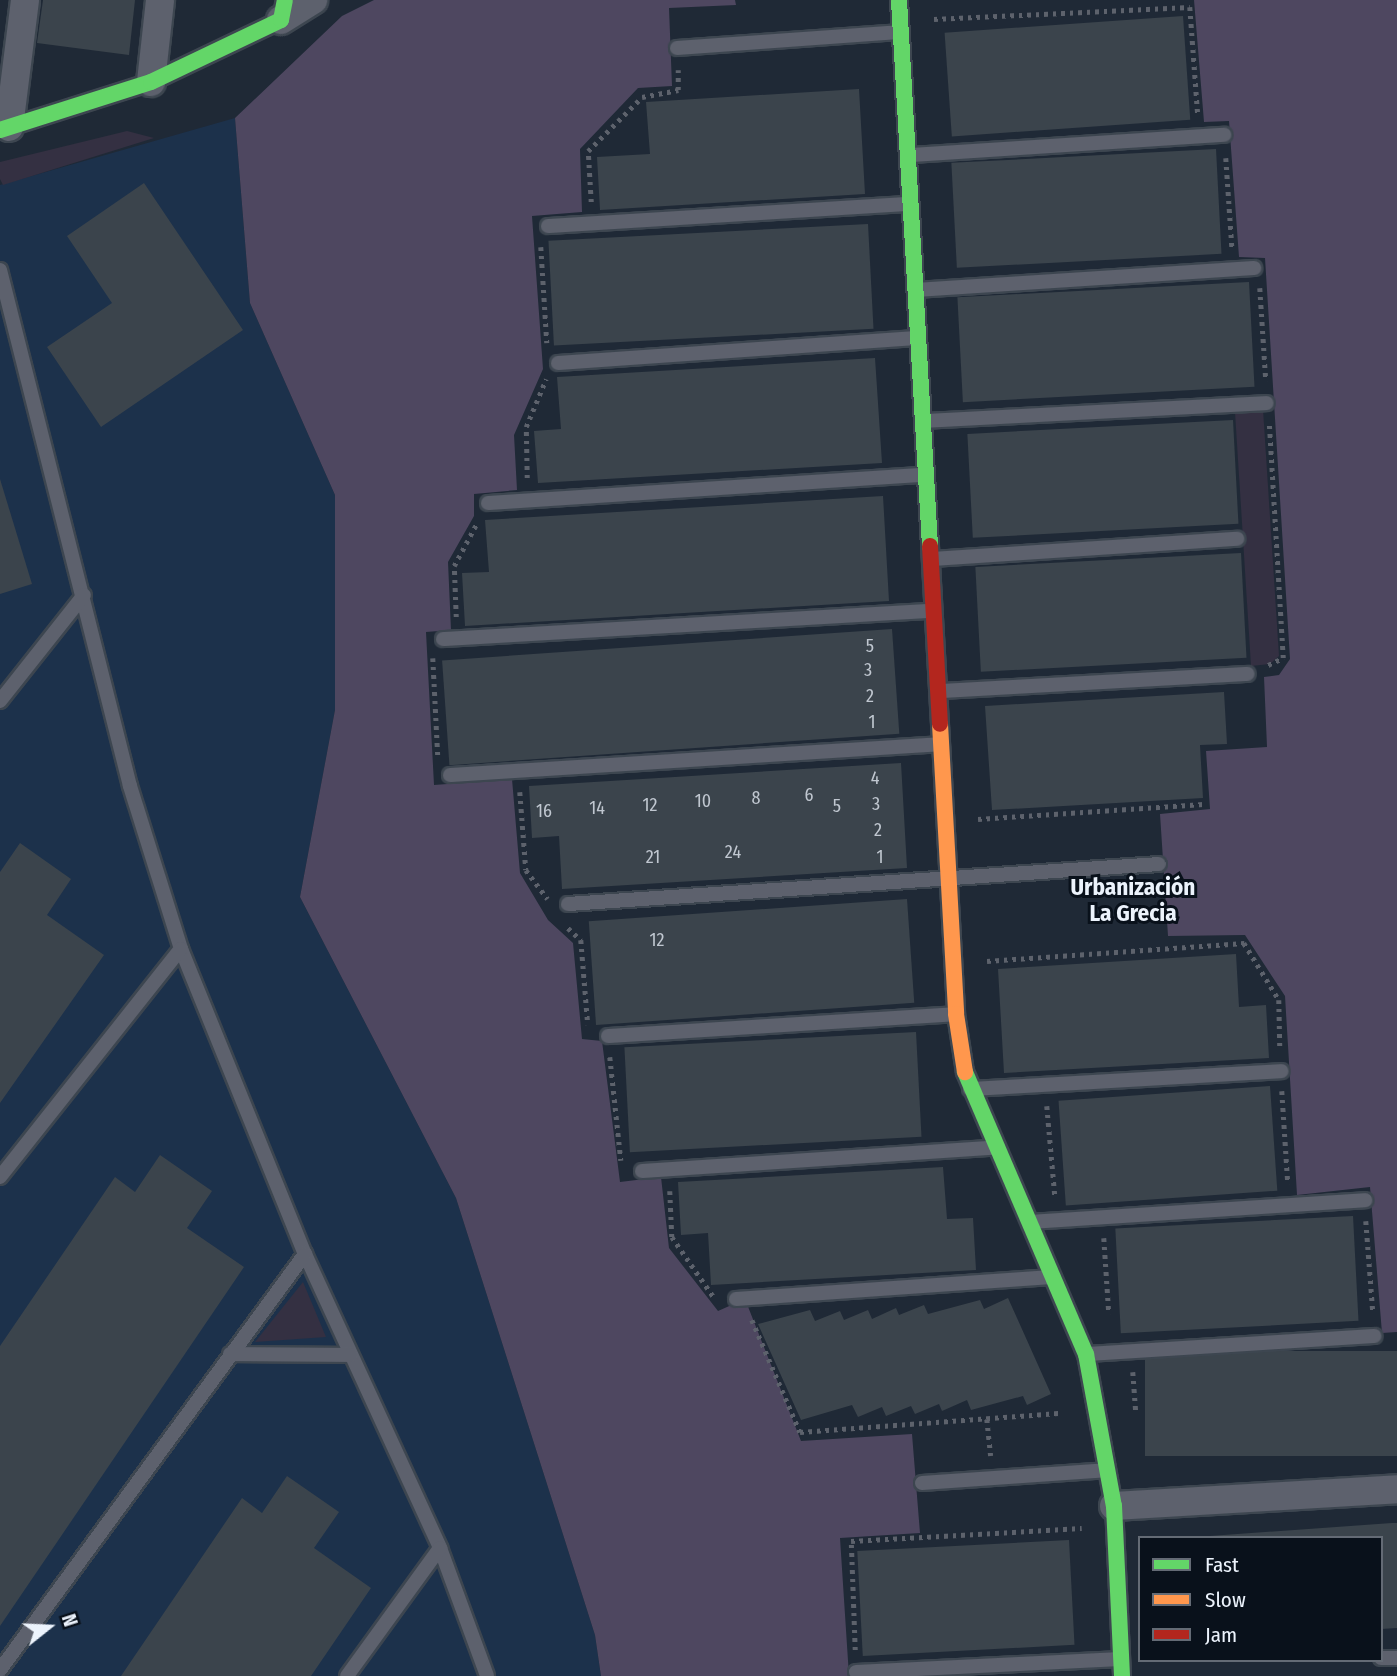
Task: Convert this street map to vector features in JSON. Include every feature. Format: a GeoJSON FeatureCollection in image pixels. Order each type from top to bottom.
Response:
{"type":"FeatureCollection","features":[{"type":"Feature","properties":{"kind":"street"},"geometry":{"type":"LineString","coordinates":[[25,0],[5,129],[151,82],[283,10],[313,0]]}},
{"type":"Feature","properties":{"kind":"street"},"geometry":{"type":"LineString","coordinates":[[151,82],[160,0]]}},
{"type":"Feature","properties":{"kind":"street"},"geometry":{"type":"LineString","coordinates":[[899,0],[898,27],[956,1014],[968,1089],[1048,1277],[1086,1354],[1114,1516],[1122,1676]]}},
{"type":"Feature","properties":{"kind":"street"},"geometry":{"type":"LineString","coordinates":[[1114,1516],[1397,1489]]}},
{"type":"Feature","properties":{"kind":"lane"},"geometry":{"type":"LineString","coordinates":[[677,48],[898,27]]}},
{"type":"Feature","properties":{"kind":"lane"},"geometry":{"type":"LineString","coordinates":[[906,155],[1224,135]]}},
{"type":"Feature","properties":{"kind":"lane"},"geometry":{"type":"LineString","coordinates":[[548,226],[909,204]]}},
{"type":"Feature","properties":{"kind":"lane"},"geometry":{"type":"LineString","coordinates":[[914,290],[1254,268]]}},
{"type":"Feature","properties":{"kind":"lane"},"geometry":{"type":"LineString","coordinates":[[0,270],[7,320],[84,596],[130,786],[181,949],[304,1254],[440,1548],[487,1676]]}},
{"type":"Feature","properties":{"kind":"lane"},"geometry":{"type":"LineString","coordinates":[[558,363],[917,338]]}},
{"type":"Feature","properties":{"kind":"lane"},"geometry":{"type":"LineString","coordinates":[[922,422],[1267,403]]}},
{"type":"Feature","properties":{"kind":"lane"},"geometry":{"type":"LineString","coordinates":[[488,502],[926,474]]}},
{"type":"Feature","properties":{"kind":"lane"},"geometry":{"type":"LineString","coordinates":[[931,559],[1237,539]]}},
{"type":"Feature","properties":{"kind":"lane"},"geometry":{"type":"LineString","coordinates":[[0,701],[84,596]]}},
{"type":"Feature","properties":{"kind":"lane"},"geometry":{"type":"LineString","coordinates":[[450,639],[934,611]]}},
{"type":"Feature","properties":{"kind":"lane"},"geometry":{"type":"LineString","coordinates":[[939,691],[1248,674]]}},
{"type":"Feature","properties":{"kind":"lane"},"geometry":{"type":"LineString","coordinates":[[450,775],[942,744]]}},
{"type":"Feature","properties":{"kind":"lane"},"geometry":{"type":"LineString","coordinates":[[568,904],[1159,864]]}},
{"type":"Feature","properties":{"kind":"lane"},"geometry":{"type":"LineString","coordinates":[[0,1177],[181,949]]}},
{"type":"Feature","properties":{"kind":"lane"},"geometry":{"type":"LineString","coordinates":[[608,1036],[956,1014]]}},
{"type":"Feature","properties":{"kind":"lane"},"geometry":{"type":"LineString","coordinates":[[968,1089],[1281,1071]]}},
{"type":"Feature","properties":{"kind":"lane"},"geometry":{"type":"LineString","coordinates":[[642,1171],[993,1148]]}},
{"type":"Feature","properties":{"kind":"lane"},"geometry":{"type":"LineString","coordinates":[[1024,1222],[1365,1200]]}},
{"type":"Feature","properties":{"kind":"lane"},"geometry":{"type":"LineString","coordinates":[[0,1670],[304,1254]]}},
{"type":"Feature","properties":{"kind":"lane"},"geometry":{"type":"LineString","coordinates":[[741,1299],[1048,1277]]}},
{"type":"Feature","properties":{"kind":"lane"},"geometry":{"type":"LineString","coordinates":[[1086,1354],[1374,1336]]}},
{"type":"Feature","properties":{"kind":"lane"},"geometry":{"type":"LineString","coordinates":[[230,1354],[351,1355]]}},
{"type":"Feature","properties":{"kind":"lane"},"geometry":{"type":"LineString","coordinates":[[922,1483],[1107,1470]]}},
{"type":"Feature","properties":{"kind":"lane"},"geometry":{"type":"LineString","coordinates":[[347,1676],[440,1548]]}},
{"type":"Feature","properties":{"kind":"lane"},"geometry":{"type":"LineString","coordinates":[[856,1672],[1138,1659]]}},
{"type":"Feature","properties":{"kind":"path"},"geometry":{"type":"LineString","coordinates":[[898,27],[1190,7],[1199,137]]}},
{"type":"Feature","properties":{"kind":"path"},"geometry":{"type":"LineString","coordinates":[[592,223],[589,151],[642,97],[678,90],[677,48]]}},
{"type":"Feature","properties":{"kind":"path"},"geometry":{"type":"LineString","coordinates":[[1224,135],[1234,268]]}},
{"type":"Feature","properties":{"kind":"path"},"geometry":{"type":"LineString","coordinates":[[1248,674],[1283,658],[1267,403],[1254,268]]}},
{"type":"Feature","properties":{"kind":"path"},"geometry":{"type":"LineString","coordinates":[[450,775],[438,759],[433,654],[450,639],[454,566],[488,502]]}},
{"type":"Feature","properties":{"kind":"path"},"geometry":{"type":"LineString","coordinates":[[518,771],[526,870],[551,904]]}},
{"type":"Feature","properties":{"kind":"path"},"geometry":{"type":"LineString","coordinates":[[946,821],[1204,804]]}},
{"type":"Feature","properties":{"kind":"path"},"geometry":{"type":"LineString","coordinates":[[564,925],[581,940],[589,1031],[608,1036],[622,1166],[642,1171]]}},
{"type":"Feature","properties":{"kind":"path"},"geometry":{"type":"LineString","coordinates":[[954,963],[1244,943]]}},
{"type":"Feature","properties":{"kind":"path"},"geometry":{"type":"LineString","coordinates":[[1045,1085],[1058,1220]]}},
{"type":"Feature","properties":{"kind":"path"},"geometry":{"type":"LineString","coordinates":[[668,1169],[672,1237],[716,1301],[741,1299],[800,1432],[1071,1413]]}},
{"type":"Feature","properties":{"kind":"path"},"geometry":{"type":"LineString","coordinates":[[1365,1200],[1374,1336]]}},
{"type":"Feature","properties":{"kind":"path"},"geometry":{"type":"LineString","coordinates":[[1102,1217],[1111,1353]]}},
{"type":"Feature","properties":{"kind":"path"},"geometry":{"type":"LineString","coordinates":[[988,1419],[992,1478]]}},
{"type":"Feature","properties":{"kind":"path"},"geometry":{"type":"LineString","coordinates":[[856,1672],[850,1541],[1114,1516]]}},
{"type":"Feature","properties":{"kind":"shaded area"},"geometry":{"type":"Polygon","coordinates":[[[374,0],[735,0],[736,5],[669,8],[672,86],[638,88],[580,149],[582,212],[532,216],[543,369],[514,435],[517,490],[474,494],[474,516],[448,562],[451,630],[426,632],[434,785],[512,779],[520,873],[548,920],[573,943],[582,1039],[602,1041],[620,1182],[661,1177],[669,1248],[718,1311],[745,1299],[801,1441],[912,1434],[920,1533],[840,1538],[849,1676],[601,1676],[595,1635],[456,1198],[300,897],[335,710],[335,495],[250,303],[235,118],[342,16],[374,0]]]}},
{"type":"Feature","properties":{"kind":"shaded area"},"geometry":{"type":"Polygon","coordinates":[[[1194,0],[1397,0],[1397,1332],[1382,1333],[1370,1187],[1297,1195],[1285,996],[1245,935],[1168,936],[1160,814],[1210,809],[1206,751],[1267,747],[1264,677],[1279,675],[1290,659],[1265,258],[1239,257],[1229,121],[1204,122],[1194,0]]]}},
{"type":"Feature","properties":{"kind":"shaded area"},"geometry":{"type":"Polygon","coordinates":[[[235,118],[250,303],[335,495],[335,710],[300,897],[456,1198],[595,1635],[601,1676],[0,1676],[0,185],[235,118]]]}},
{"type":"Feature","properties":{"kind":"shaded area"},"geometry":{"type":"Polygon","coordinates":[[[127,131],[154,138],[3,185],[0,179],[0,162],[127,131]]]}},
{"type":"Feature","properties":{"kind":"shaded area"},"geometry":{"type":"Polygon","coordinates":[[[1263,409],[1279,656],[1270,664],[1251,666],[1235,412],[1263,409]]]}},
{"type":"Feature","properties":{"kind":"shaded area"},"geometry":{"type":"Polygon","coordinates":[[[303,1282],[326,1337],[255,1342],[303,1282]]]}},
{"type":"Feature","properties":{"kind":"building"},"geometry":{"type":"Polygon","coordinates":[[[43,0],[135,0],[129,55],[37,43],[43,0]]]}},
{"type":"Feature","properties":{"kind":"building"},"geometry":{"type":"Polygon","coordinates":[[[1183,16],[1190,120],[952,136],[945,33],[1183,16]]]}},
{"type":"Feature","properties":{"kind":"building"},"geometry":{"type":"Polygon","coordinates":[[[859,89],[865,194],[600,210],[597,157],[650,154],[646,102],[859,89]]]}},
{"type":"Feature","properties":{"kind":"building"},"geometry":{"type":"Polygon","coordinates":[[[1216,149],[1221,254],[957,268],[951,163],[1216,149]]]}},
{"type":"Feature","properties":{"kind":"building"},"geometry":{"type":"Polygon","coordinates":[[[144,183],[243,330],[101,427],[47,347],[112,303],[67,236],[144,183]]]}},
{"type":"Feature","properties":{"kind":"building"},"geometry":{"type":"Polygon","coordinates":[[[868,224],[873,329],[554,346],[548,241],[868,224]]]}},
{"type":"Feature","properties":{"kind":"building"},"geometry":{"type":"Polygon","coordinates":[[[1249,282],[1254,387],[963,402],[957,297],[1249,282]]]}},
{"type":"Feature","properties":{"kind":"building"},"geometry":{"type":"Polygon","coordinates":[[[875,358],[882,463],[538,483],[534,431],[561,429],[557,377],[875,358]]]}},
{"type":"Feature","properties":{"kind":"building"},"geometry":{"type":"Polygon","coordinates":[[[1233,420],[1238,524],[973,538],[967,434],[1233,420]]]}},
{"type":"Feature","properties":{"kind":"building"},"geometry":{"type":"Polygon","coordinates":[[[0,479],[32,584],[0,594],[0,479]]]}},
{"type":"Feature","properties":{"kind":"building"},"geometry":{"type":"Polygon","coordinates":[[[883,496],[889,601],[465,626],[462,573],[489,572],[485,520],[883,496]]]}},
{"type":"Feature","properties":{"kind":"building"},"geometry":{"type":"Polygon","coordinates":[[[1241,553],[1246,658],[981,672],[975,567],[1241,553]]]}},
{"type":"Feature","properties":{"kind":"building"},"geometry":{"type":"Polygon","coordinates":[[[892,629],[899,734],[449,765],[442,660],[892,629]]]}},
{"type":"Feature","properties":{"kind":"building"},"geometry":{"type":"Polygon","coordinates":[[[1224,692],[1227,744],[1200,745],[1203,798],[992,810],[985,706],[1224,692]]]}},
{"type":"Feature","properties":{"kind":"building"},"geometry":{"type":"Polygon","coordinates":[[[901,763],[907,868],[562,889],[559,836],[532,838],[529,786],[901,763]]]}},
{"type":"Feature","properties":{"kind":"building"},"geometry":{"type":"Polygon","coordinates":[[[20,843],[71,879],[47,915],[104,955],[0,1103],[0,872],[20,843]]]}},
{"type":"Feature","properties":{"kind":"building"},"geometry":{"type":"Polygon","coordinates":[[[907,899],[914,1003],[596,1025],[589,921],[907,899]]]}},
{"type":"Feature","properties":{"kind":"building"},"geometry":{"type":"Polygon","coordinates":[[[1236,954],[1239,1007],[1266,1005],[1269,1058],[1004,1073],[998,969],[1236,954]]]}},
{"type":"Feature","properties":{"kind":"building"},"geometry":{"type":"Polygon","coordinates":[[[916,1032],[921,1137],[630,1152],[624,1047],[916,1032]]]}},
{"type":"Feature","properties":{"kind":"building"},"geometry":{"type":"Polygon","coordinates":[[[1270,1086],[1277,1191],[1066,1206],[1059,1101],[1270,1086]]]}},
{"type":"Feature","properties":{"kind":"building"},"geometry":{"type":"Polygon","coordinates":[[[160,1155],[212,1191],[187,1228],[244,1267],[0,1626],[0,1346],[115,1177],[135,1192],[160,1155]]]}},
{"type":"Feature","properties":{"kind":"building"},"geometry":{"type":"Polygon","coordinates":[[[943,1167],[947,1219],[973,1218],[976,1270],[711,1285],[708,1233],[681,1235],[678,1182],[943,1167]]]}},
{"type":"Feature","properties":{"kind":"building"},"geometry":{"type":"Polygon","coordinates":[[[1353,1216],[1358,1321],[1121,1333],[1115,1228],[1353,1216]]]}},
{"type":"Feature","properties":{"kind":"building"},"geometry":{"type":"Polygon","coordinates":[[[1008,1298],[1051,1394],[1027,1405],[1023,1396],[971,1410],[967,1400],[942,1411],[939,1404],[915,1414],[911,1406],[886,1416],[882,1407],[858,1417],[852,1405],[801,1420],[758,1324],[810,1310],[815,1321],[840,1311],[844,1320],[868,1310],[872,1319],[896,1308],[899,1315],[924,1305],[928,1314],[980,1300],[984,1309],[1008,1298]]]}},
{"type":"Feature","properties":{"kind":"building"},"geometry":{"type":"Polygon","coordinates":[[[1145,1351],[1397,1351],[1397,1456],[1145,1456],[1145,1351]]]}},
{"type":"Feature","properties":{"kind":"building"},"geometry":{"type":"Polygon","coordinates":[[[287,1476],[339,1512],[314,1548],[371,1588],[311,1676],[121,1676],[242,1498],[262,1513],[287,1476]]]}},
{"type":"Feature","properties":{"kind":"building"},"geometry":{"type":"Polygon","coordinates":[[[1397,1523],[1397,1628],[1383,1629],[1383,1536],[1211,1536],[1397,1523]]]}},
{"type":"Feature","properties":{"kind":"building"},"geometry":{"type":"Polygon","coordinates":[[[1069,1540],[1074,1645],[863,1656],[857,1551],[1069,1540]]]}},
{"type":"Feature","properties":{"kind":"traffic: fast"},"geometry":{"type":"LineString","coordinates":[[0,130],[151,82],[281,20],[285,0]]}},
{"type":"Feature","properties":{"kind":"traffic: fast"},"geometry":{"type":"LineString","coordinates":[[899,0],[930,546]]}},
{"type":"Feature","properties":{"kind":"traffic: fast"},"geometry":{"type":"LineString","coordinates":[[965,1072],[1086,1354],[1114,1506],[1122,1676]]}},
{"type":"Feature","properties":{"kind":"traffic: slow"},"geometry":{"type":"LineString","coordinates":[[940,724],[956,1014],[965,1072]]}},
{"type":"Feature","properties":{"kind":"traffic: jam"},"geometry":{"type":"LineString","coordinates":[[930,546],[940,724]]}},
{"type":"Feature","properties":{"kind":"district","name":"Urbanización La Grecia"},"geometry":{"type":"Point","coordinates":[1133,900]}}]}
